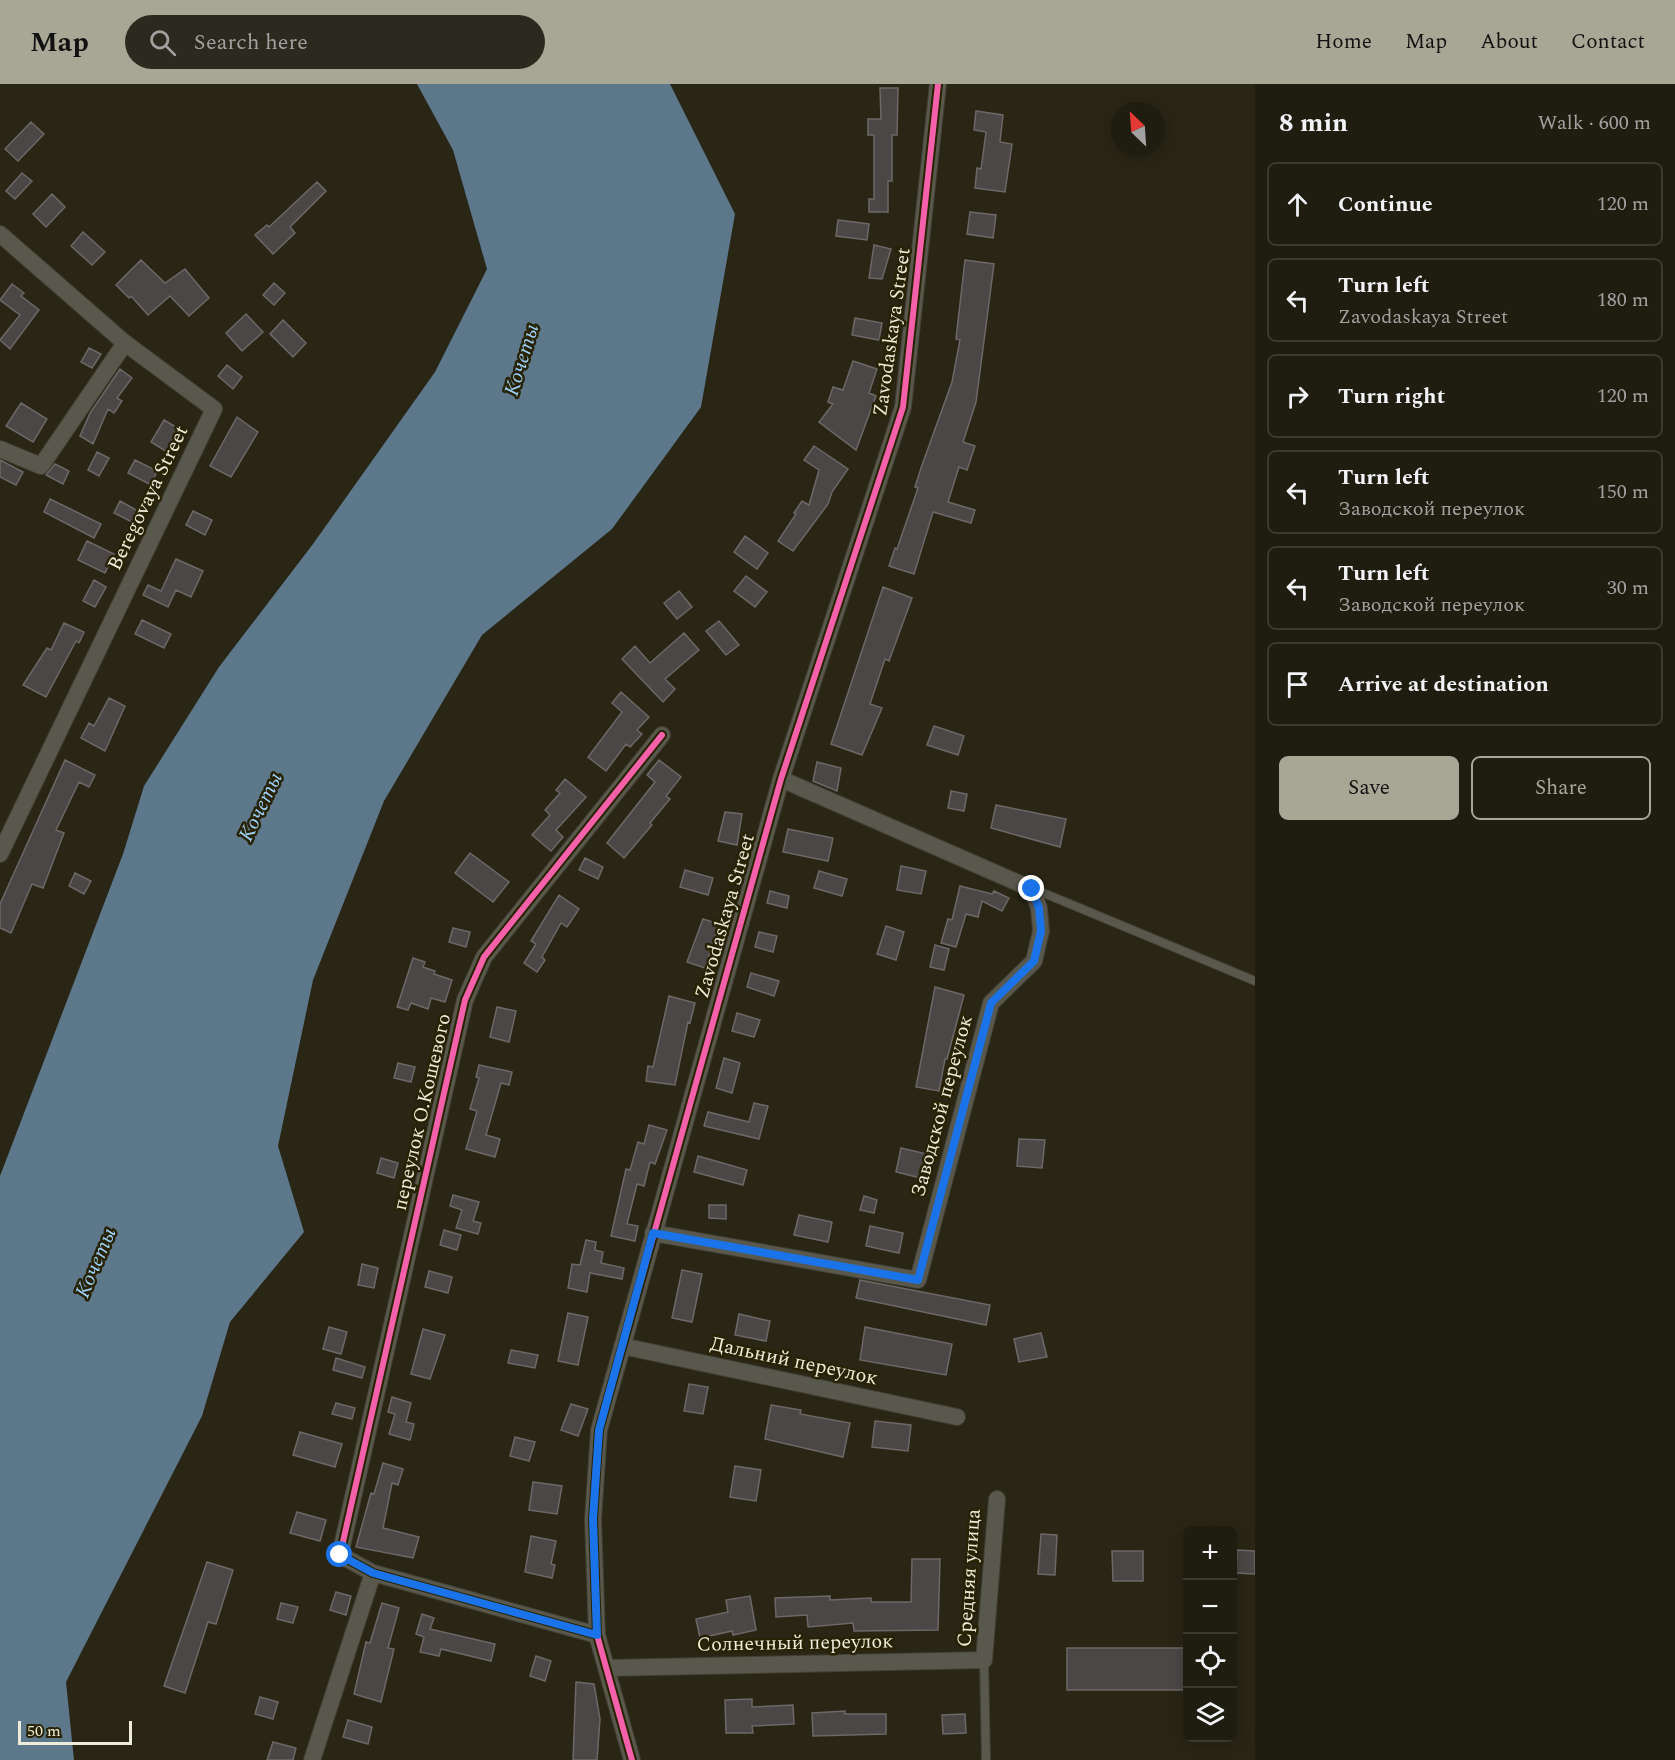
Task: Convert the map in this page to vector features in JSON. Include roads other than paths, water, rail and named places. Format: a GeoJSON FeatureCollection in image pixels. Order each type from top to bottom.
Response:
{"type":"FeatureCollection","features":[{"type":"Feature","properties":{"kind":"street","name":"Zavodaskaya Street"},"geometry":{"type":"LineString","coordinates":[[632,1760],[597,1635],[593,1519],[599,1430],[781,779],[903,407],[939,84]]}},
{"type":"Feature","properties":{"kind":"street","name":"Beregovaya Street"},"geometry":{"type":"LineString","coordinates":[[0,234],[124,343],[214,409],[0,854]]}},
{"type":"Feature","properties":{"kind":"street"},"geometry":{"type":"LineString","coordinates":[[0,449],[41,465],[124,343]]}},
{"type":"Feature","properties":{"kind":"street","name":"переулок О.Кошевого"},"geometry":{"type":"LineString","coordinates":[[373,1573],[340,1555],[465,1000],[484,957],[662,735]]}},
{"type":"Feature","properties":{"kind":"street"},"geometry":{"type":"LineString","coordinates":[[781,779],[1032,889]]}},
{"type":"Feature","properties":{"kind":"street","name":"Заводской переулок"},"geometry":{"type":"LineString","coordinates":[[653,1233],[918,1280],[991,1003],[1034,961],[1041,931],[1039,908],[1032,889]]}},
{"type":"Feature","properties":{"kind":"street","name":"Дальний переулок"},"geometry":{"type":"LineString","coordinates":[[622,1346],[957,1417]]}},
{"type":"Feature","properties":{"kind":"street","name":"Средняя улица"},"geometry":{"type":"LineString","coordinates":[[984,1660],[997,1499]]}},
{"type":"Feature","properties":{"kind":"street"},"geometry":{"type":"LineString","coordinates":[[312,1760],[373,1573],[597,1635]]}},
{"type":"Feature","properties":{"kind":"street","name":"Солнечный переулок"},"geometry":{"type":"LineString","coordinates":[[606,1668],[984,1660]]}},
{"type":"Feature","properties":{"kind":"lane"},"geometry":{"type":"LineString","coordinates":[[1032,889],[1255,981]]}},
{"type":"Feature","properties":{"kind":"lane"},"geometry":{"type":"LineString","coordinates":[[984,1660],[986,1760]]}},
{"type":"Feature","properties":{"kind":"water","name":"Кочеты"},"geometry":{"type":"Polygon","coordinates":[[[417,84],[670,84],[735,214],[701,407],[612,529],[482,635],[384,801],[313,980],[278,1146],[304,1232],[230,1322],[202,1416],[66,1682],[74,1760],[0,1760],[0,1176],[123,854],[144,786],[219,667],[313,544],[435,372],[487,269],[453,150],[417,84]]]}}]}
